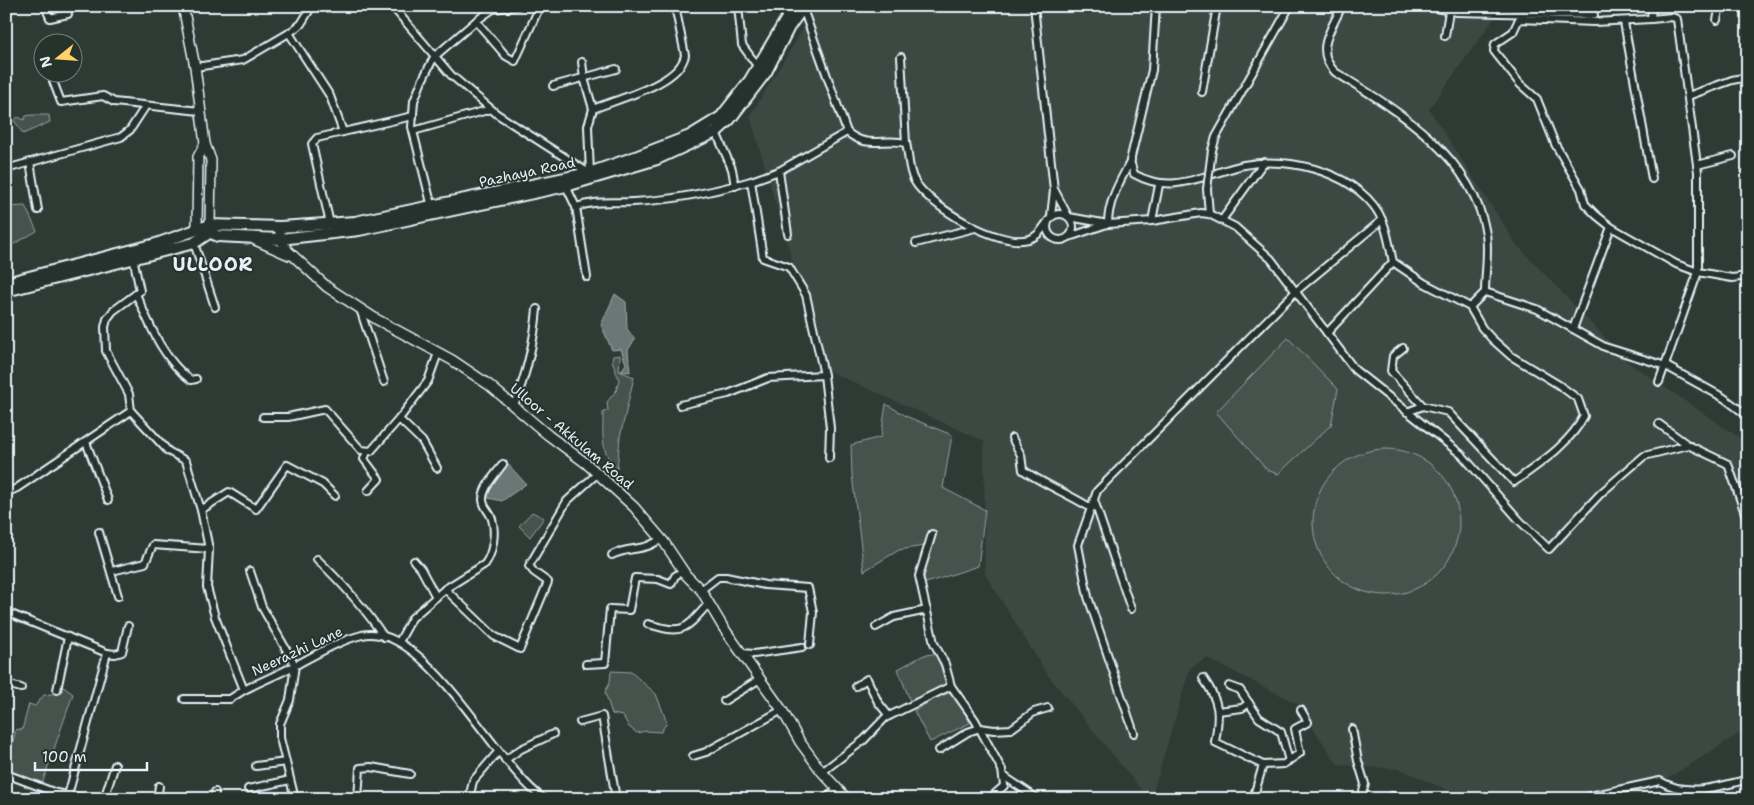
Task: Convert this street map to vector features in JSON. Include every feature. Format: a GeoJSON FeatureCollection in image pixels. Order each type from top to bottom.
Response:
{"type":"FeatureCollection","features":[{"type":"Feature","properties":{"kind":"main road"},"geometry":{"type":"LineString","coordinates":[[6,283],[194,243],[210,229],[211,160],[205,144],[195,67],[183,6]]}},
{"type":"Feature","properties":{"kind":"main road"},"geometry":{"type":"LineString","coordinates":[[248,238],[280,239],[359,230],[566,186],[590,176],[657,159],[716,132],[730,119],[766,72],[801,6]]}},
{"type":"Feature","properties":{"kind":"main road","name":"Pazhaya Road"},"geometry":{"type":"LineString","coordinates":[[133,255],[197,228],[280,227],[355,222],[590,176],[674,143],[706,128],[732,104],[801,6]]}},
{"type":"Feature","properties":{"kind":"main road"},"geometry":{"type":"LineString","coordinates":[[197,228],[198,157],[205,144]]}},
{"type":"Feature","properties":{"kind":"main road"},"geometry":{"type":"LineString","coordinates":[[280,227],[280,239]]}},
{"type":"Feature","properties":{"kind":"main road"},"geometry":{"type":"LineString","coordinates":[[210,229],[248,238],[280,249],[298,260]]}},
{"type":"Feature","properties":{"kind":"main road","name":"Ulloor - Akkulam Road"},"geometry":{"type":"LineString","coordinates":[[280,239],[298,260],[327,287],[376,319],[469,371],[514,404],[527,417],[598,473],[634,508],[660,538],[683,571],[701,590],[741,653],[782,710],[800,742],[822,772],[847,799]]}},
{"type":"Feature","properties":{"kind":"main road"},"geometry":{"type":"LineString","coordinates":[[6,291],[133,255]]}},
{"type":"Feature","properties":{"kind":"street"},"geometry":{"type":"LineString","coordinates":[[44,6],[50,18],[68,14]]}},
{"type":"Feature","properties":{"kind":"street"},"geometry":{"type":"LineString","coordinates":[[195,67],[243,60],[301,24],[312,6]]}},
{"type":"Feature","properties":{"kind":"street"},"geometry":{"type":"LineString","coordinates":[[392,6],[451,75],[491,109],[544,146],[576,162],[590,176]]}},
{"type":"Feature","properties":{"kind":"street"},"geometry":{"type":"LineString","coordinates":[[432,206],[413,131],[414,101],[434,57],[494,8],[518,6]]}},
{"type":"Feature","properties":{"kind":"street"},"geometry":{"type":"LineString","coordinates":[[476,22],[506,56],[515,61],[540,6]]}},
{"type":"Feature","properties":{"kind":"street"},"geometry":{"type":"LineString","coordinates":[[593,109],[645,90],[668,78],[684,62],[685,55],[675,6]]}},
{"type":"Feature","properties":{"kind":"street"},"geometry":{"type":"LineString","coordinates":[[738,6],[742,45],[758,67]]}},
{"type":"Feature","properties":{"kind":"street"},"geometry":{"type":"LineString","coordinates":[[801,6],[847,132],[854,138],[869,142],[906,143]]}},
{"type":"Feature","properties":{"kind":"street"},"geometry":{"type":"LineString","coordinates":[[1034,6],[1054,190],[1050,219],[1046,229],[1056,241],[1064,240],[1108,224]]}},
{"type":"Feature","properties":{"kind":"street"},"geometry":{"type":"LineString","coordinates":[[1108,224],[1108,212],[1131,159],[1152,70],[1156,6]]}},
{"type":"Feature","properties":{"kind":"street"},"geometry":{"type":"LineString","coordinates":[[1202,92],[1216,6]]}},
{"type":"Feature","properties":{"kind":"street"},"geometry":{"type":"LineString","coordinates":[[1209,214],[1207,189],[1212,150],[1216,137],[1290,6]]}},
{"type":"Feature","properties":{"kind":"street"},"geometry":{"type":"LineString","coordinates":[[1342,6],[1323,50],[1325,62],[1335,72],[1410,120],[1450,157],[1476,199],[1486,235],[1485,292],[1470,307]]}},
{"type":"Feature","properties":{"kind":"street"},"geometry":{"type":"LineString","coordinates":[[1425,6],[1449,11],[1594,15]]}},
{"type":"Feature","properties":{"kind":"street"},"geometry":{"type":"LineString","coordinates":[[1651,19],[1652,6]]}},
{"type":"Feature","properties":{"kind":"street"},"geometry":{"type":"LineString","coordinates":[[1717,20],[1720,6]]}},
{"type":"Feature","properties":{"kind":"street"},"geometry":{"type":"LineString","coordinates":[[1445,36],[1449,11]]}},
{"type":"Feature","properties":{"kind":"street"},"geometry":{"type":"LineString","coordinates":[[1659,382],[1698,272],[1697,165],[1677,19],[1672,17],[1624,22],[1519,19],[1513,32],[1495,44],[1494,51],[1537,100],[1554,144],[1581,189],[1586,204],[1611,227],[1645,245],[1660,256],[1698,272],[1732,278],[1748,276]]}},
{"type":"Feature","properties":{"kind":"street"},"geometry":{"type":"LineString","coordinates":[[1624,22],[1652,179]]}},
{"type":"Feature","properties":{"kind":"street"},"geometry":{"type":"LineString","coordinates":[[288,33],[330,96],[343,132]]}},
{"type":"Feature","properties":{"kind":"street"},"geometry":{"type":"LineString","coordinates":[[901,57],[906,143],[911,174],[920,189],[940,207],[975,228],[1007,239],[1027,240],[1038,235],[1050,219],[1063,214],[1069,217],[1108,224],[1152,221],[1201,213],[1209,214],[1236,227],[1271,260],[1355,370],[1462,455],[1520,521],[1549,549],[1601,493],[1644,456],[1688,445]]}},
{"type":"Feature","properties":{"kind":"street"},"geometry":{"type":"LineString","coordinates":[[582,62],[584,78],[593,109],[588,126],[590,176]]}},
{"type":"Feature","properties":{"kind":"street"},"geometry":{"type":"LineString","coordinates":[[554,86],[616,70]]}},
{"type":"Feature","properties":{"kind":"street"},"geometry":{"type":"LineString","coordinates":[[1688,96],[1732,80],[1748,77]]}},
{"type":"Feature","properties":{"kind":"street"},"geometry":{"type":"LineString","coordinates":[[54,82],[62,102],[103,96],[114,102],[145,107],[173,107],[200,111]]}},
{"type":"Feature","properties":{"kind":"street"},"geometry":{"type":"LineString","coordinates":[[6,169],[121,137],[130,130],[145,107]]}},
{"type":"Feature","properties":{"kind":"street"},"geometry":{"type":"LineString","coordinates":[[413,131],[491,109]]}},
{"type":"Feature","properties":{"kind":"street"},"geometry":{"type":"LineString","coordinates":[[330,224],[312,144],[317,138],[413,116]]}},
{"type":"Feature","properties":{"kind":"street"},"geometry":{"type":"LineString","coordinates":[[716,132],[732,169],[734,186]]}},
{"type":"Feature","properties":{"kind":"street"},"geometry":{"type":"LineString","coordinates":[[576,207],[589,202],[634,202],[710,192],[734,186],[779,171],[847,132]]}},
{"type":"Feature","properties":{"kind":"street"},"geometry":{"type":"LineString","coordinates":[[1697,165],[1733,156]]}},
{"type":"Feature","properties":{"kind":"street"},"geometry":{"type":"LineString","coordinates":[[1131,159],[1134,174],[1159,185],[1171,185],[1243,165],[1264,162],[1308,167],[1336,176],[1367,199],[1382,220],[1393,262],[1424,283],[1470,307],[1482,328],[1492,339],[1512,356],[1578,399],[1584,416],[1578,428],[1545,459],[1514,482],[1448,412],[1423,406],[1390,372],[1393,356],[1403,348]]}},
{"type":"Feature","properties":{"kind":"street"},"geometry":{"type":"LineString","coordinates":[[30,162],[38,210]]}},
{"type":"Feature","properties":{"kind":"street"},"geometry":{"type":"LineString","coordinates":[[1222,220],[1264,162]]}},
{"type":"Feature","properties":{"kind":"street"},"geometry":{"type":"LineString","coordinates":[[779,171],[788,234]]}},
{"type":"Feature","properties":{"kind":"street"},"geometry":{"type":"LineString","coordinates":[[751,181],[763,258],[789,266],[806,295],[824,375],[830,428],[828,458]]}},
{"type":"Feature","properties":{"kind":"street"},"geometry":{"type":"LineString","coordinates":[[1152,221],[1159,185]]}},
{"type":"Feature","properties":{"kind":"street"},"geometry":{"type":"LineString","coordinates":[[566,186],[576,207],[587,278]]}},
{"type":"Feature","properties":{"kind":"street"},"geometry":{"type":"LineString","coordinates":[[1054,190],[1074,226],[1070,237]]}},
{"type":"Feature","properties":{"kind":"street"},"geometry":{"type":"LineString","coordinates":[[1134,733],[1088,597],[1078,545],[1098,491],[1296,292],[1382,220]]}},
{"type":"Feature","properties":{"kind":"street"},"geometry":{"type":"LineString","coordinates":[[1573,328],[1611,227]]}},
{"type":"Feature","properties":{"kind":"street"},"geometry":{"type":"LineString","coordinates":[[916,243],[975,228]]}},
{"type":"Feature","properties":{"kind":"street"},"geometry":{"type":"LineString","coordinates":[[194,243],[215,307]]}},
{"type":"Feature","properties":{"kind":"street"},"geometry":{"type":"LineString","coordinates":[[6,493],[17,488],[131,411],[129,394],[106,351],[105,327],[107,319],[113,311],[140,291],[133,255]]}},
{"type":"Feature","properties":{"kind":"street"},"geometry":{"type":"LineString","coordinates":[[1327,333],[1393,262]]}},
{"type":"Feature","properties":{"kind":"street"},"geometry":{"type":"LineString","coordinates":[[1485,292],[1537,309],[1605,348],[1666,366],[1724,398],[1748,416]]}},
{"type":"Feature","properties":{"kind":"street"},"geometry":{"type":"LineString","coordinates":[[136,294],[156,338],[178,371],[191,380],[196,379]]}},
{"type":"Feature","properties":{"kind":"street"},"geometry":{"type":"LineString","coordinates":[[360,308],[384,382]]}},
{"type":"Feature","properties":{"kind":"street"},"geometry":{"type":"LineString","coordinates":[[514,404],[526,373],[534,342],[537,309]]}},
{"type":"Feature","properties":{"kind":"street"},"geometry":{"type":"LineString","coordinates":[[368,491],[379,479],[364,458],[367,452],[378,444],[428,381],[438,353]]}},
{"type":"Feature","properties":{"kind":"street"},"geometry":{"type":"LineString","coordinates":[[680,405],[728,394],[768,378],[824,375]]}},
{"type":"Feature","properties":{"kind":"street"},"geometry":{"type":"LineString","coordinates":[[1407,412],[1423,406]]}},
{"type":"Feature","properties":{"kind":"street"},"geometry":{"type":"LineString","coordinates":[[263,417],[288,417],[325,409],[360,450],[367,452]]}},
{"type":"Feature","properties":{"kind":"street","name":"Neerazhi Lane"},"geometry":{"type":"LineString","coordinates":[[131,411],[168,451],[186,461],[201,510],[209,549],[207,587],[216,617],[244,690],[325,648],[364,635],[384,637],[399,642],[432,670],[455,694],[504,760],[544,799]]}},
{"type":"Feature","properties":{"kind":"street"},"geometry":{"type":"LineString","coordinates":[[399,419],[422,441],[437,468]]}},
{"type":"Feature","properties":{"kind":"street"},"geometry":{"type":"LineString","coordinates":[[1659,424],[1688,445],[1728,464],[1748,522]]}},
{"type":"Feature","properties":{"kind":"street"},"geometry":{"type":"LineString","coordinates":[[1012,438],[1021,456],[1023,470],[1038,480],[1067,492],[1091,508]]}},
{"type":"Feature","properties":{"kind":"street"},"geometry":{"type":"LineString","coordinates":[[86,442],[108,500]]}},
{"type":"Feature","properties":{"kind":"street"},"geometry":{"type":"LineString","coordinates":[[399,642],[412,618],[445,589],[485,564],[489,558],[492,546],[492,518],[485,507],[483,500],[484,492],[503,464]]}},
{"type":"Feature","properties":{"kind":"street"},"geometry":{"type":"LineString","coordinates":[[201,510],[229,492],[256,509],[287,466],[323,484],[335,496]]}},
{"type":"Feature","properties":{"kind":"street"},"geometry":{"type":"LineString","coordinates":[[445,589],[494,636],[520,649],[548,582],[529,566],[567,501],[598,473]]}},
{"type":"Feature","properties":{"kind":"street"},"geometry":{"type":"LineString","coordinates":[[1094,500],[1131,610]]}},
{"type":"Feature","properties":{"kind":"street"},"geometry":{"type":"LineString","coordinates":[[99,532],[118,596]]}},
{"type":"Feature","properties":{"kind":"street"},"geometry":{"type":"LineString","coordinates":[[932,534],[919,576],[934,643],[945,664],[951,686],[980,728],[1005,777],[1038,799]]}},
{"type":"Feature","properties":{"kind":"street"},"geometry":{"type":"LineString","coordinates":[[612,555],[618,551],[653,545],[660,538]]}},
{"type":"Feature","properties":{"kind":"street"},"geometry":{"type":"LineString","coordinates":[[112,571],[145,563],[153,545],[209,549]]}},
{"type":"Feature","properties":{"kind":"street"},"geometry":{"type":"LineString","coordinates":[[317,559],[342,582],[371,616],[384,637]]}},
{"type":"Feature","properties":{"kind":"street"},"geometry":{"type":"LineString","coordinates":[[414,561],[421,569],[436,597]]}},
{"type":"Feature","properties":{"kind":"street"},"geometry":{"type":"LineString","coordinates":[[250,571],[262,606],[295,665],[290,700],[280,724],[294,799]]}},
{"type":"Feature","properties":{"kind":"street"},"geometry":{"type":"LineString","coordinates":[[586,664],[605,663],[610,609],[629,610],[635,578],[658,579],[671,584],[674,576],[683,571]]}},
{"type":"Feature","properties":{"kind":"street"},"geometry":{"type":"LineString","coordinates":[[701,590],[718,577],[726,576],[765,585],[808,588],[813,612],[810,644]]}},
{"type":"Feature","properties":{"kind":"street"},"geometry":{"type":"LineString","coordinates":[[648,624],[670,630],[680,630],[695,618],[709,602]]}},
{"type":"Feature","properties":{"kind":"street"},"geometry":{"type":"LineString","coordinates":[[876,627],[894,617],[927,610]]}},
{"type":"Feature","properties":{"kind":"street"},"geometry":{"type":"LineString","coordinates":[[6,612],[107,653],[115,654],[122,652],[128,626]]}},
{"type":"Feature","properties":{"kind":"street"},"geometry":{"type":"LineString","coordinates":[[57,690],[68,637]]}},
{"type":"Feature","properties":{"kind":"street"},"geometry":{"type":"LineString","coordinates":[[741,653],[754,654],[802,647]]}},
{"type":"Feature","properties":{"kind":"street"},"geometry":{"type":"LineString","coordinates":[[68,797],[107,653]]}},
{"type":"Feature","properties":{"kind":"street"},"geometry":{"type":"LineString","coordinates":[[1203,678],[1215,695],[1219,718],[1215,742],[1263,765],[1284,764],[1300,753],[1294,729],[1308,722],[1301,710]]}},
{"type":"Feature","properties":{"kind":"street"},"geometry":{"type":"LineString","coordinates":[[724,701],[760,679]]}},
{"type":"Feature","properties":{"kind":"street"},"geometry":{"type":"LineString","coordinates":[[856,686],[867,679],[878,702],[889,716]]}},
{"type":"Feature","properties":{"kind":"street"},"geometry":{"type":"LineString","coordinates":[[6,684],[21,688]]}},
{"type":"Feature","properties":{"kind":"street"},"geometry":{"type":"LineString","coordinates":[[822,772],[864,740],[889,716],[951,686]]}},
{"type":"Feature","properties":{"kind":"street"},"geometry":{"type":"LineString","coordinates":[[1229,686],[1240,690],[1259,718],[1281,732],[1289,761]]}},
{"type":"Feature","properties":{"kind":"street"},"geometry":{"type":"LineString","coordinates":[[184,699],[230,699],[244,690]]}},
{"type":"Feature","properties":{"kind":"street"},"geometry":{"type":"LineString","coordinates":[[1218,711],[1242,708],[1249,702]]}},
{"type":"Feature","properties":{"kind":"street"},"geometry":{"type":"LineString","coordinates":[[939,750],[968,732],[980,728],[994,730],[1010,729],[1034,712],[1048,708]]}},
{"type":"Feature","properties":{"kind":"street"},"geometry":{"type":"LineString","coordinates":[[693,756],[706,752],[782,710]]}},
{"type":"Feature","properties":{"kind":"street"},"geometry":{"type":"LineString","coordinates":[[580,722],[602,716],[616,799]]}},
{"type":"Feature","properties":{"kind":"street"},"geometry":{"type":"LineString","coordinates":[[1352,729],[1365,784],[1361,799]]}},
{"type":"Feature","properties":{"kind":"street"},"geometry":{"type":"LineString","coordinates":[[504,760],[521,749],[553,734]]}},
{"type":"Feature","properties":{"kind":"street"},"geometry":{"type":"LineString","coordinates":[[469,799],[473,781],[498,752]]}},
{"type":"Feature","properties":{"kind":"street"},"geometry":{"type":"LineString","coordinates":[[256,766],[286,762]]}},
{"type":"Feature","properties":{"kind":"street"},"geometry":{"type":"LineString","coordinates":[[104,799],[115,765]]}},
{"type":"Feature","properties":{"kind":"street"},"geometry":{"type":"LineString","coordinates":[[1252,799],[1263,765]]}},
{"type":"Feature","properties":{"kind":"street"},"geometry":{"type":"LineString","coordinates":[[358,799],[360,768],[371,767],[410,774]]}},
{"type":"Feature","properties":{"kind":"street"},"geometry":{"type":"LineString","coordinates":[[6,774],[68,797],[85,798]]}},
{"type":"Feature","properties":{"kind":"street"},"geometry":{"type":"LineString","coordinates":[[989,799],[1004,786],[1005,777]]}},
{"type":"Feature","properties":{"kind":"street"},"geometry":{"type":"LineString","coordinates":[[1590,796],[1660,781],[1672,788],[1713,789],[1748,779]]}},
{"type":"Feature","properties":{"kind":"street"},"geometry":{"type":"LineString","coordinates":[[248,789],[290,780]]}},
{"type":"Feature","properties":{"kind":"street"},"geometry":{"type":"LineString","coordinates":[[157,799],[159,786]]}},
{"type":"Feature","properties":{"kind":"street"},"geometry":{"type":"LineString","coordinates":[[823,799],[838,790]]}},
{"type":"Feature","properties":{"kind":"shaded area"},"geometry":{"type":"Polygon","coordinates":[[[817,6],[1503,6],[1429,109],[1516,244],[1629,363],[1740,438],[1748,472],[1748,696],[1742,732],[1635,799],[1468,799],[1400,769],[1338,765],[1296,703],[1207,658],[1190,668],[1151,799],[1149,799],[1047,674],[985,574],[984,441],[824,369],[750,116],[817,6]]]}},
{"type":"Feature","properties":{"kind":"shaded area"},"geometry":{"type":"Polygon","coordinates":[[[49,115],[50,122],[23,134],[14,120],[18,117],[24,120],[26,116],[49,115]]]}},
{"type":"Feature","properties":{"kind":"shaded area"},"geometry":{"type":"Polygon","coordinates":[[[25,206],[37,231],[7,248],[6,265],[6,207],[25,206]]]}},
{"type":"Feature","properties":{"kind":"shaded area"},"geometry":{"type":"Polygon","coordinates":[[[615,294],[626,302],[627,329],[635,339],[628,350],[630,372],[621,371],[626,364],[621,349],[612,350],[601,325],[615,294]]]}},
{"type":"Feature","properties":{"kind":"shaded area"},"geometry":{"type":"Polygon","coordinates":[[[1288,338],[1338,389],[1331,425],[1278,474],[1267,470],[1216,412],[1288,338]]]}},
{"type":"Feature","properties":{"kind":"shaded area"},"geometry":{"type":"Polygon","coordinates":[[[620,355],[619,371],[634,377],[620,437],[617,469],[605,450],[603,412],[608,411],[607,402],[616,391],[619,380],[612,360],[613,356],[620,355]]]}},
{"type":"Feature","properties":{"kind":"shaded area"},"geometry":{"type":"Polygon","coordinates":[[[886,404],[908,417],[952,435],[943,488],[985,510],[978,566],[923,584],[930,545],[899,550],[864,571],[852,475],[851,445],[881,437],[886,404]]]}},
{"type":"Feature","properties":{"kind":"shaded area"},"geometry":{"type":"Polygon","coordinates":[[[1386,449],[1414,454],[1438,470],[1454,494],[1459,522],[1454,550],[1438,574],[1414,590],[1386,595],[1358,590],[1334,574],[1318,550],[1313,522],[1318,494],[1334,470],[1358,454],[1386,449]]]}},
{"type":"Feature","properties":{"kind":"shaded area"},"geometry":{"type":"Polygon","coordinates":[[[506,462],[526,484],[502,501],[488,498],[490,483],[506,462]]]}},
{"type":"Feature","properties":{"kind":"shaded area"},"geometry":{"type":"Polygon","coordinates":[[[532,512],[544,518],[530,537],[519,526],[532,512]]]}},
{"type":"Feature","properties":{"kind":"shaded area"},"geometry":{"type":"Polygon","coordinates":[[[935,654],[949,683],[910,701],[898,669],[924,655],[935,654]]]}},
{"type":"Feature","properties":{"kind":"shaded area"},"geometry":{"type":"Polygon","coordinates":[[[611,671],[631,672],[656,694],[667,722],[661,732],[646,731],[637,733],[629,727],[623,716],[612,714],[605,692],[610,682],[611,671]]]}},
{"type":"Feature","properties":{"kind":"shaded area"},"geometry":{"type":"Polygon","coordinates":[[[62,686],[73,694],[42,784],[6,771],[16,729],[22,730],[29,704],[35,706],[44,695],[59,693],[62,686]]]}},
{"type":"Feature","properties":{"kind":"shaded area"},"geometry":{"type":"Polygon","coordinates":[[[952,692],[970,723],[930,742],[914,711],[935,698],[952,692]]]}},
{"type":"Feature","properties":{"kind":"district","name":"ULLOOR"},"geometry":{"type":"Point","coordinates":[213,264]}}]}
